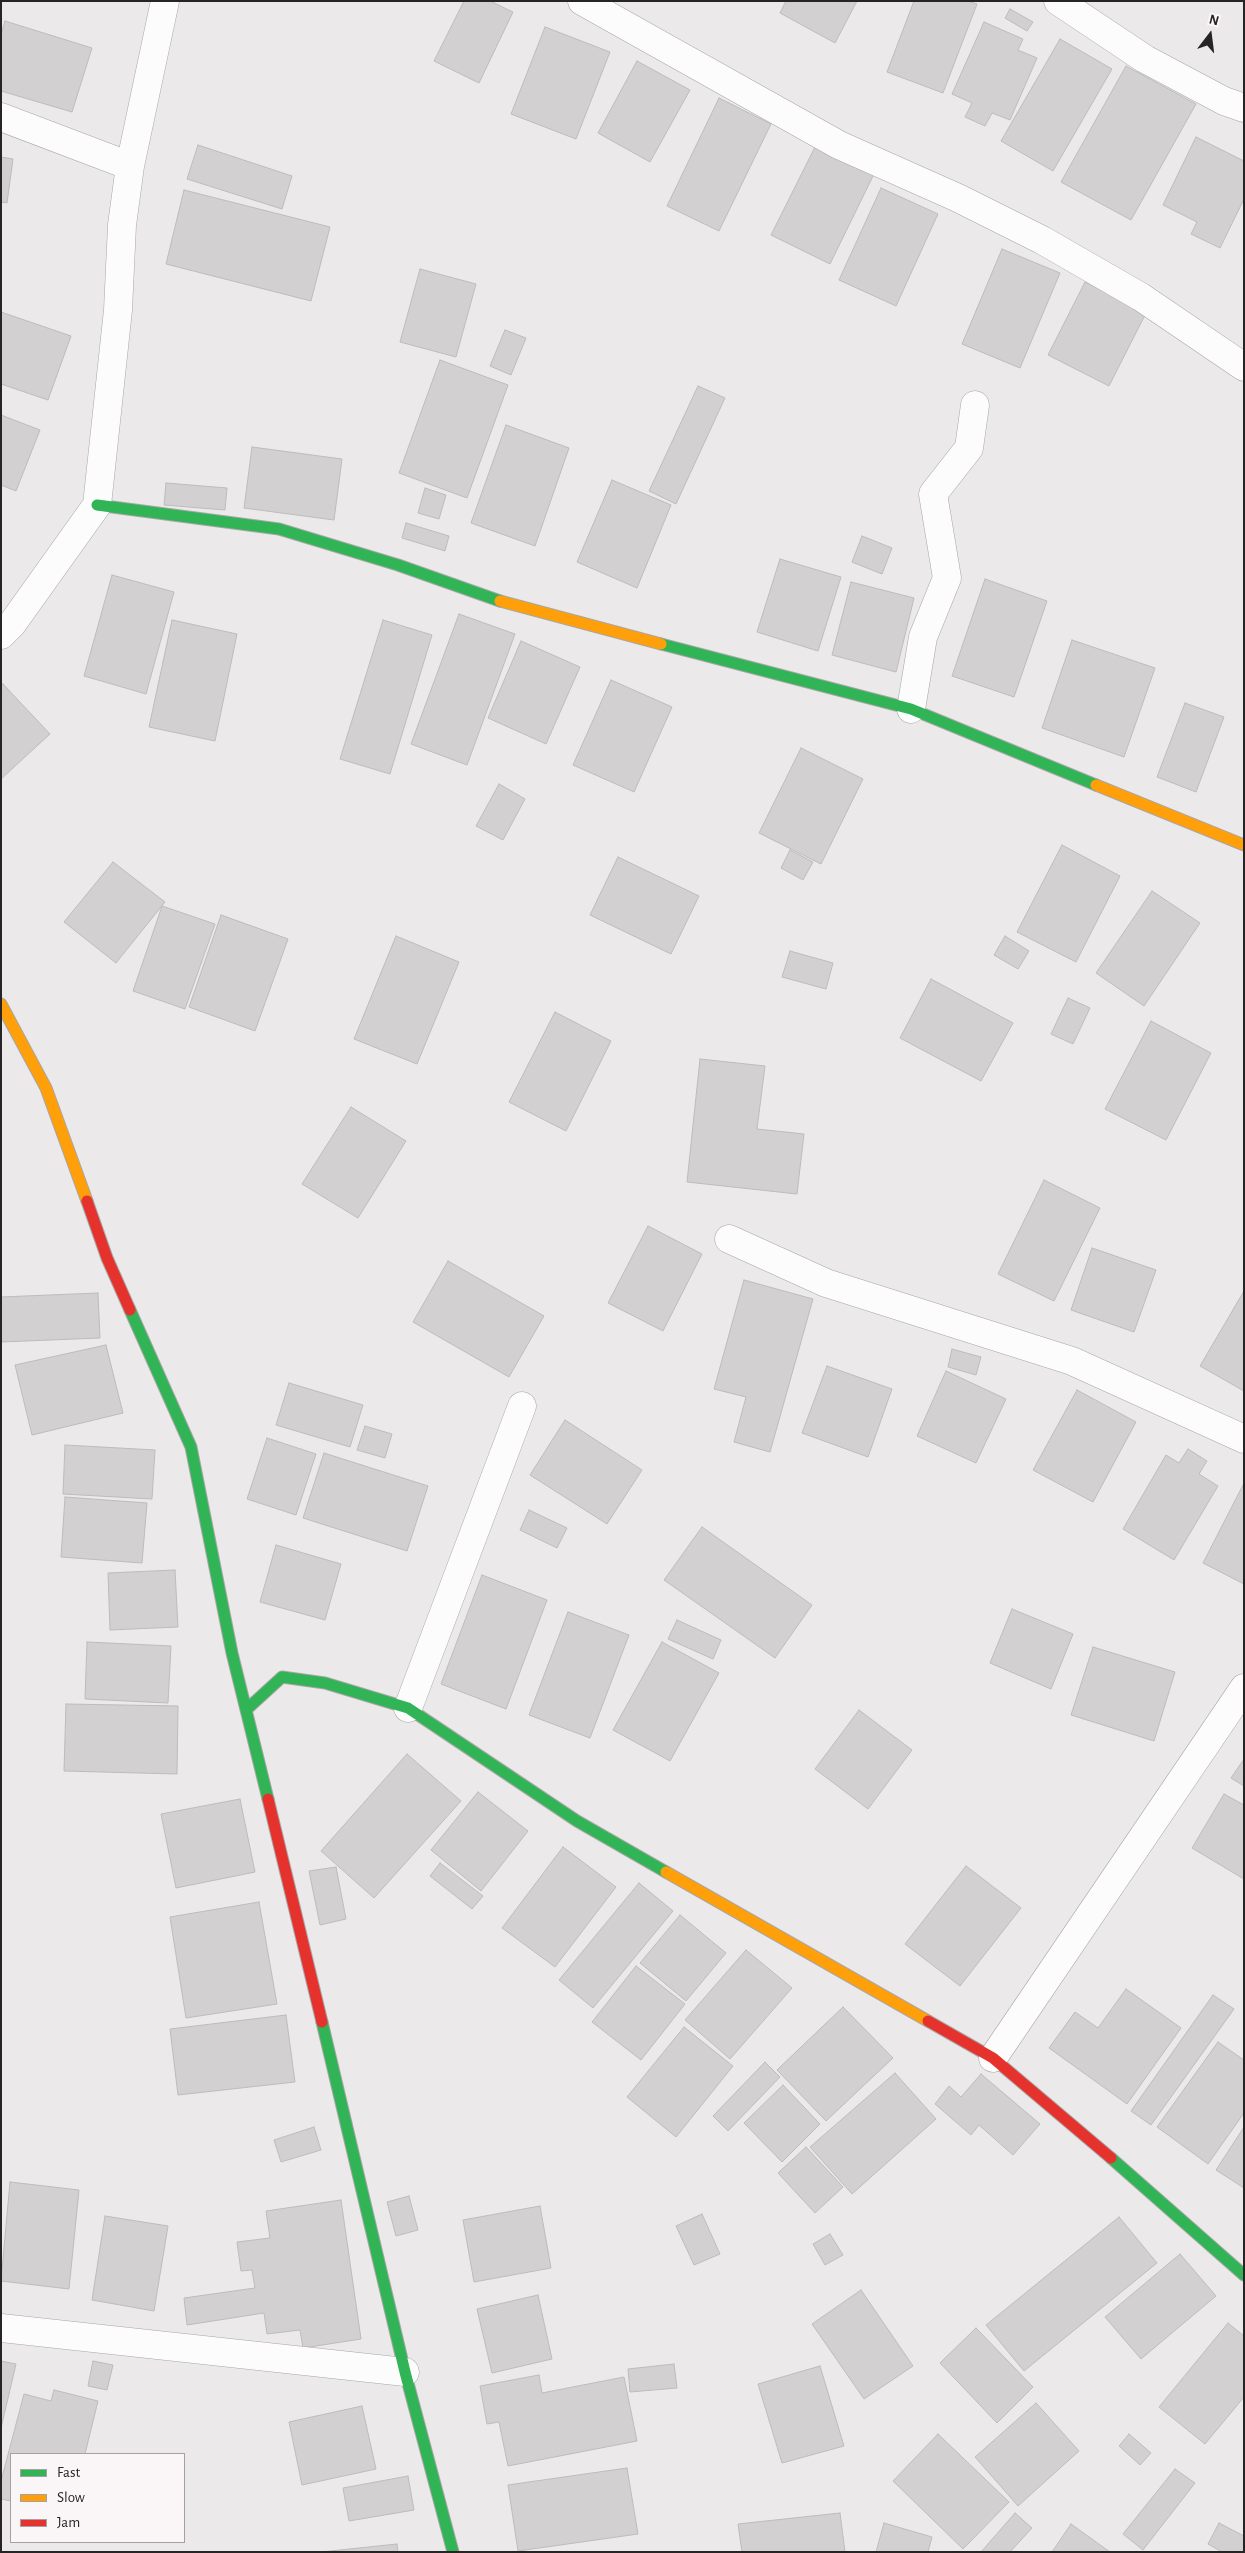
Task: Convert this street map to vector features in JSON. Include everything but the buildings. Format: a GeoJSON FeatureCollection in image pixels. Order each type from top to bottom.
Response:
{"type":"FeatureCollection","features":[{"type":"Feature","properties":{"kind":"street"},"geometry":{"type":"LineString","coordinates":[[1,636],[12,624],[97,505],[118,310],[122,225],[130,166],[165,1]]}},
{"type":"Feature","properties":{"kind":"street"},"geometry":{"type":"LineString","coordinates":[[582,1],[839,145],[958,198],[1042,240],[1141,296],[1244,367]]}},
{"type":"Feature","properties":{"kind":"street"},"geometry":{"type":"LineString","coordinates":[[1058,1],[1145,60],[1224,101],[1244,108]]}},
{"type":"Feature","properties":{"kind":"street"},"geometry":{"type":"LineString","coordinates":[[1,117],[130,166]]}},
{"type":"Feature","properties":{"kind":"street"},"geometry":{"type":"LineString","coordinates":[[911,709],[923,637],[947,578],[933,494],[969,448],[974,405]]}},
{"type":"Feature","properties":{"kind":"street"},"geometry":{"type":"LineString","coordinates":[[97,505],[279,529],[398,565],[521,608],[911,709],[1244,845]]}},
{"type":"Feature","properties":{"kind":"street"},"geometry":{"type":"LineString","coordinates":[[1,1004],[46,1088],[107,1258],[191,1447],[232,1653],[405,2372],[453,2552]]}},
{"type":"Feature","properties":{"kind":"street"},"geometry":{"type":"LineString","coordinates":[[729,1239],[826,1283],[1072,1361],[1244,1440]]}},
{"type":"Feature","properties":{"kind":"street"},"geometry":{"type":"LineString","coordinates":[[408,1708],[522,1406]]}},
{"type":"Feature","properties":{"kind":"street"},"geometry":{"type":"LineString","coordinates":[[247,1709],[282,1677],[325,1683],[408,1708],[577,1821],[993,2058],[1137,2180],[1244,2275]]}},
{"type":"Feature","properties":{"kind":"street"},"geometry":{"type":"LineString","coordinates":[[993,2058],[1244,1688]]}},
{"type":"Feature","properties":{"kind":"street"},"geometry":{"type":"LineString","coordinates":[[1,2328],[405,2372]]}},
{"type":"Feature","properties":{"kind":"traffic: fast"},"geometry":{"type":"LineString","coordinates":[[97,505],[279,529],[398,565],[500,601]]}},
{"type":"Feature","properties":{"kind":"traffic: fast"},"geometry":{"type":"LineString","coordinates":[[661,644],[911,709],[1096,785]]}},
{"type":"Feature","properties":{"kind":"traffic: fast"},"geometry":{"type":"LineString","coordinates":[[130,1310],[191,1447],[232,1653],[268,1799]]}},
{"type":"Feature","properties":{"kind":"traffic: fast"},"geometry":{"type":"LineString","coordinates":[[247,1709],[282,1677],[325,1683],[408,1708],[577,1821],[666,1872]]}},
{"type":"Feature","properties":{"kind":"traffic: fast"},"geometry":{"type":"LineString","coordinates":[[322,2022],[405,2372],[453,2552]]}},
{"type":"Feature","properties":{"kind":"traffic: fast"},"geometry":{"type":"LineString","coordinates":[[1111,2158],[1244,2275]]}},
{"type":"Feature","properties":{"kind":"traffic: slow"},"geometry":{"type":"LineString","coordinates":[[500,601],[661,644]]}},
{"type":"Feature","properties":{"kind":"traffic: slow"},"geometry":{"type":"LineString","coordinates":[[1096,785],[1244,845]]}},
{"type":"Feature","properties":{"kind":"traffic: slow"},"geometry":{"type":"LineString","coordinates":[[1,1004],[46,1088],[87,1201]]}},
{"type":"Feature","properties":{"kind":"traffic: slow"},"geometry":{"type":"LineString","coordinates":[[666,1872],[928,2021]]}},
{"type":"Feature","properties":{"kind":"traffic: jam"},"geometry":{"type":"LineString","coordinates":[[87,1201],[107,1258],[130,1310]]}},
{"type":"Feature","properties":{"kind":"traffic: jam"},"geometry":{"type":"LineString","coordinates":[[268,1799],[322,2022]]}},
{"type":"Feature","properties":{"kind":"traffic: jam"},"geometry":{"type":"LineString","coordinates":[[928,2021],[993,2058],[1111,2158]]}}]}
